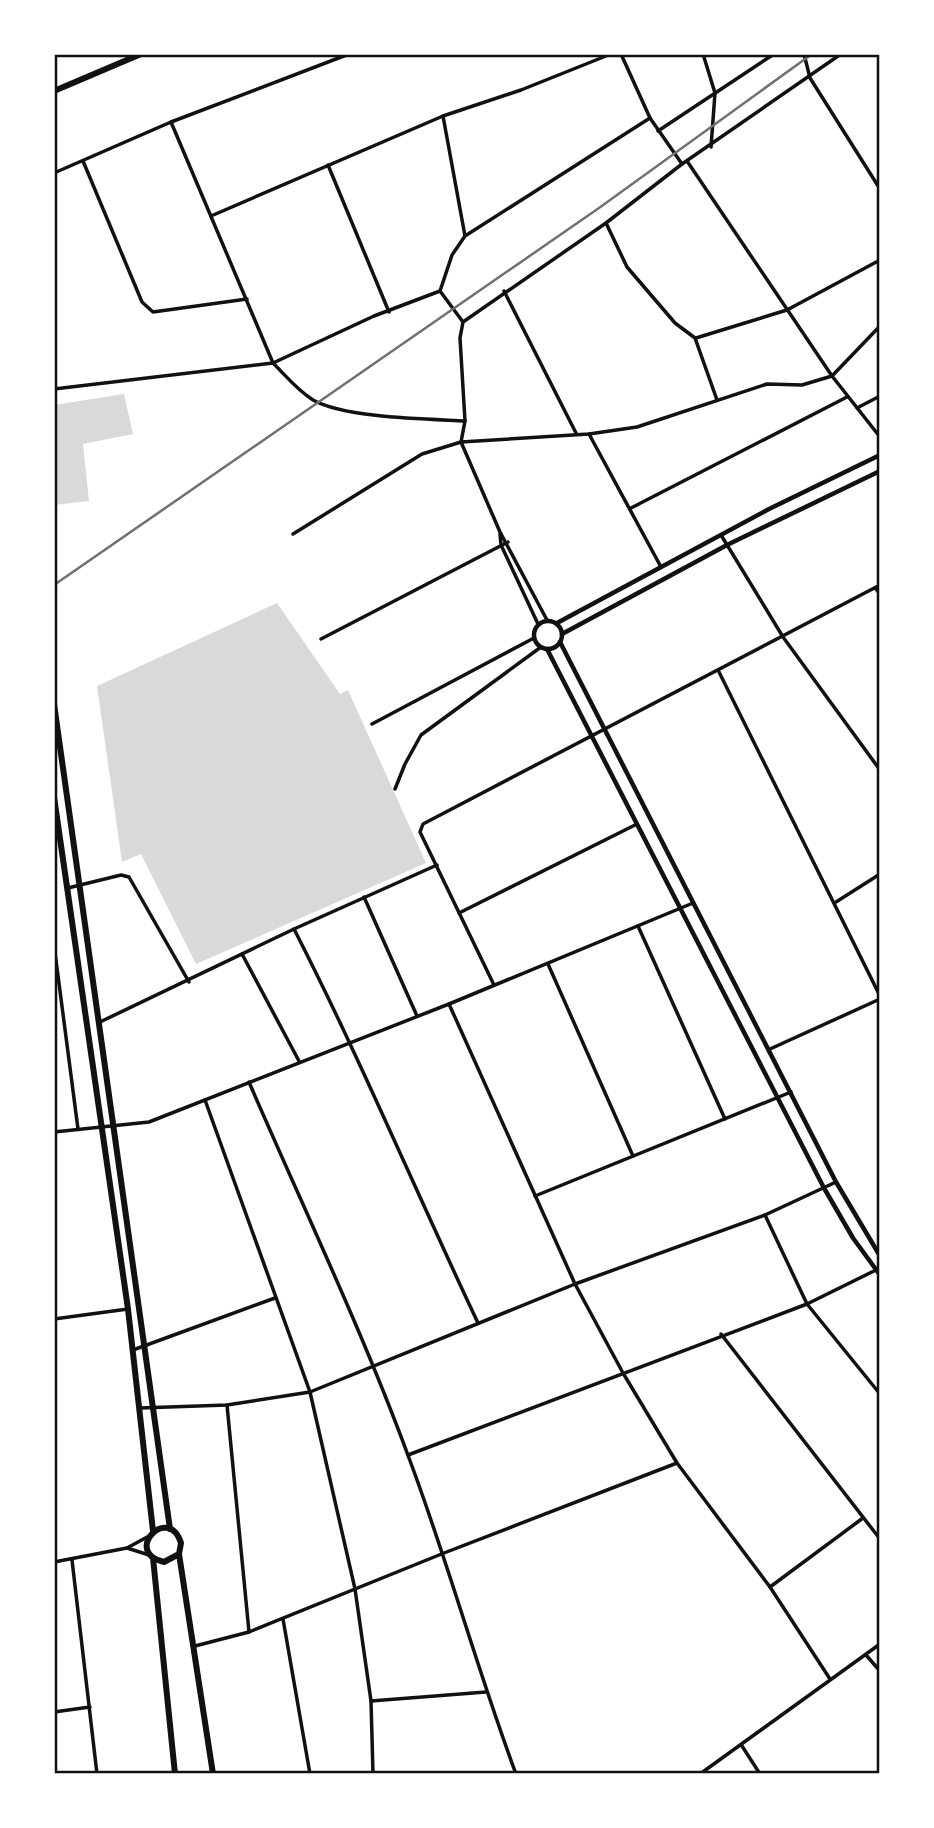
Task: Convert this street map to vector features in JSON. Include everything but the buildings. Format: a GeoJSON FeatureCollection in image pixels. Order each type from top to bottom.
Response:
{"type":"FeatureCollection","features":[{"type":"Feature","properties":{"kind":"main road"},"geometry":{"type":"LineString","coordinates":[[54,91],[141,54]]}},
{"type":"Feature","properties":{"kind":"main road"},"geometry":{"type":"LineString","coordinates":[[54,704],[170,1529],[181,1543],[179,1554],[195,1646],[212,1774]]}},
{"type":"Feature","properties":{"kind":"main road"},"geometry":{"type":"LineString","coordinates":[[54,797],[128,1309],[151,1534],[147,1547],[151,1556],[175,1774]]}},
{"type":"Feature","properties":{"kind":"main road"},"geometry":{"type":"LineString","coordinates":[[151,1534],[170,1529]]}},
{"type":"Feature","properties":{"kind":"main road"},"geometry":{"type":"LineString","coordinates":[[151,1556],[164,1562],[179,1554]]}},
{"type":"Feature","properties":{"kind":"street"},"geometry":{"type":"LineString","coordinates":[[54,173],[171,122],[349,54]]}},
{"type":"Feature","properties":{"kind":"street"},"geometry":{"type":"LineString","coordinates":[[211,216],[443,116],[521,90],[611,54]]}},
{"type":"Feature","properties":{"kind":"street"},"geometry":{"type":"LineString","coordinates":[[621,54],[658,131],[684,162],[832,376],[880,437]]}},
{"type":"Feature","properties":{"kind":"street"},"geometry":{"type":"LineString","coordinates":[[703,54],[715,93],[711,147]]}},
{"type":"Feature","properties":{"kind":"street"},"geometry":{"type":"LineString","coordinates":[[658,131],[774,54]]}},
{"type":"Feature","properties":{"kind":"street"},"geometry":{"type":"LineString","coordinates":[[804,54],[810,78],[880,189]]}},
{"type":"Feature","properties":{"kind":"street"},"geometry":{"type":"LineString","coordinates":[[547,620],[508,542],[500,532],[461,442],[465,421],[460,338],[463,322],[504,291],[606,223],[684,162],[711,147],[841,54]]}},
{"type":"Feature","properties":{"kind":"street"},"geometry":{"type":"LineString","coordinates":[[443,116],[465,236]]}},
{"type":"Feature","properties":{"kind":"street"},"geometry":{"type":"LineString","coordinates":[[54,389],[273,362],[440,291],[456,246],[465,236],[650,118]]}},
{"type":"Feature","properties":{"kind":"street"},"geometry":{"type":"LineString","coordinates":[[171,122],[273,362],[299,390],[316,402],[403,417],[465,421]]}},
{"type":"Feature","properties":{"kind":"street"},"geometry":{"type":"LineString","coordinates":[[83,161],[142,302],[149,310],[153,312],[247,299]]}},
{"type":"Feature","properties":{"kind":"street"},"geometry":{"type":"LineString","coordinates":[[328,166],[389,312]]}},
{"type":"Feature","properties":{"kind":"street"},"geometry":{"type":"LineString","coordinates":[[606,223],[628,267],[676,323],[695,338],[717,400]]}},
{"type":"Feature","properties":{"kind":"street"},"geometry":{"type":"LineString","coordinates":[[695,338],[787,310],[880,260]]}},
{"type":"Feature","properties":{"kind":"street"},"geometry":{"type":"LineString","coordinates":[[440,291],[463,322]]}},
{"type":"Feature","properties":{"kind":"street"},"geometry":{"type":"LineString","coordinates":[[504,291],[577,434]]}},
{"type":"Feature","properties":{"kind":"street"},"geometry":{"type":"LineString","coordinates":[[293,534],[422,454],[461,442],[589,434],[637,427],[767,384],[802,385],[832,376],[880,326]]}},
{"type":"Feature","properties":{"kind":"street"},"geometry":{"type":"LineString","coordinates":[[858,408],[880,396]]}},
{"type":"Feature","properties":{"kind":"street"},"geometry":{"type":"LineString","coordinates":[[631,508],[848,397]]}},
{"type":"Feature","properties":{"kind":"street"},"geometry":{"type":"LineString","coordinates":[[589,434],[662,567]]}},
{"type":"Feature","properties":{"kind":"street"},"geometry":{"type":"LineString","coordinates":[[556,623],[720,535],[880,455]]}},
{"type":"Feature","properties":{"kind":"street"},"geometry":{"type":"LineString","coordinates":[[562,634],[727,545],[880,471]]}},
{"type":"Feature","properties":{"kind":"street"},"geometry":{"type":"LineString","coordinates":[[372,724],[534,638],[538,624],[500,545],[500,532]]}},
{"type":"Feature","properties":{"kind":"street"},"geometry":{"type":"LineString","coordinates":[[720,535],[783,637],[880,770]]}},
{"type":"Feature","properties":{"kind":"street"},"geometry":{"type":"LineString","coordinates":[[321,639],[508,542]]}},
{"type":"Feature","properties":{"kind":"street"},"geometry":{"type":"LineString","coordinates":[[494,985],[420,832],[423,824],[602,728],[719,671],[880,585]]}},
{"type":"Feature","properties":{"kind":"street"},"geometry":{"type":"LineString","coordinates":[[875,587],[880,594]]}},
{"type":"Feature","properties":{"kind":"street"},"geometry":{"type":"LineString","coordinates":[[538,624],[547,620],[556,623],[562,634],[560,642],[602,728],[770,1049],[836,1182],[880,1256]]}},
{"type":"Feature","properties":{"kind":"street"},"geometry":{"type":"LineString","coordinates":[[408,1455],[721,1334],[807,1304],[878,1271],[824,1188],[593,733],[544,648],[534,638]]}},
{"type":"Feature","properties":{"kind":"street"},"geometry":{"type":"LineString","coordinates":[[395,789],[421,735],[544,648],[560,642]]}},
{"type":"Feature","properties":{"kind":"street"},"geometry":{"type":"LineString","coordinates":[[719,671],[836,902],[880,997],[770,1049]]}},
{"type":"Feature","properties":{"kind":"street"},"geometry":{"type":"LineString","coordinates":[[459,913],[637,824]]}},
{"type":"Feature","properties":{"kind":"street"},"geometry":{"type":"LineString","coordinates":[[98,1023],[189,982],[293,929],[437,865]]}},
{"type":"Feature","properties":{"kind":"street"},"geometry":{"type":"LineString","coordinates":[[836,902],[880,874]]}},
{"type":"Feature","properties":{"kind":"street"},"geometry":{"type":"LineString","coordinates":[[68,888],[121,875],[128,877],[189,982]]}},
{"type":"Feature","properties":{"kind":"street"},"geometry":{"type":"LineString","coordinates":[[364,897],[417,1016]]}},
{"type":"Feature","properties":{"kind":"street"},"geometry":{"type":"LineString","coordinates":[[54,1132],[149,1122],[449,1004],[693,903]]}},
{"type":"Feature","properties":{"kind":"street"},"geometry":{"type":"LineString","coordinates":[[638,925],[725,1119]]}},
{"type":"Feature","properties":{"kind":"street"},"geometry":{"type":"LineString","coordinates":[[293,929],[351,1041],[411,1182],[478,1323]]}},
{"type":"Feature","properties":{"kind":"street"},"geometry":{"type":"LineString","coordinates":[[54,945],[78,1129]]}},
{"type":"Feature","properties":{"kind":"street"},"geometry":{"type":"LineString","coordinates":[[242,954],[299,1061]]}},
{"type":"Feature","properties":{"kind":"street"},"geometry":{"type":"LineString","coordinates":[[548,964],[633,1156]]}},
{"type":"Feature","properties":{"kind":"street"},"geometry":{"type":"LineString","coordinates":[[449,1004],[575,1284],[622,1373],[677,1463],[770,1587],[830,1679]]}},
{"type":"Feature","properties":{"kind":"street"},"geometry":{"type":"LineString","coordinates":[[249,1082],[372,1364],[408,1455],[444,1553],[486,1692],[516,1774]]}},
{"type":"Feature","properties":{"kind":"street"},"geometry":{"type":"LineString","coordinates":[[535,1196],[791,1092]]}},
{"type":"Feature","properties":{"kind":"street"},"geometry":{"type":"LineString","coordinates":[[205,1100],[310,1392],[355,1589],[371,1700],[373,1774]]}},
{"type":"Feature","properties":{"kind":"street"},"geometry":{"type":"LineString","coordinates":[[140,1408],[227,1405],[310,1392],[372,1364],[575,1284],[765,1214],[836,1182]]}},
{"type":"Feature","properties":{"kind":"street"},"geometry":{"type":"LineString","coordinates":[[765,1214],[807,1304],[880,1394]]}},
{"type":"Feature","properties":{"kind":"street"},"geometry":{"type":"LineString","coordinates":[[133,1350],[275,1298]]}},
{"type":"Feature","properties":{"kind":"street"},"geometry":{"type":"LineString","coordinates":[[54,1319],[128,1309]]}},
{"type":"Feature","properties":{"kind":"street"},"geometry":{"type":"LineString","coordinates":[[721,1334],[880,1539]]}},
{"type":"Feature","properties":{"kind":"street"},"geometry":{"type":"LineString","coordinates":[[227,1405],[249,1632]]}},
{"type":"Feature","properties":{"kind":"street"},"geometry":{"type":"LineString","coordinates":[[195,1646],[249,1632],[677,1463]]}},
{"type":"Feature","properties":{"kind":"street"},"geometry":{"type":"LineString","coordinates":[[770,1587],[863,1518]]}},
{"type":"Feature","properties":{"kind":"street"},"geometry":{"type":"LineString","coordinates":[[54,1562],[127,1548],[151,1534]]}},
{"type":"Feature","properties":{"kind":"street"},"geometry":{"type":"LineString","coordinates":[[127,1548],[151,1556]]}},
{"type":"Feature","properties":{"kind":"street"},"geometry":{"type":"LineString","coordinates":[[72,1560],[97,1774]]}},
{"type":"Feature","properties":{"kind":"street"},"geometry":{"type":"LineString","coordinates":[[283,1619],[310,1774]]}},
{"type":"Feature","properties":{"kind":"street"},"geometry":{"type":"LineString","coordinates":[[701,1774],[880,1644]]}},
{"type":"Feature","properties":{"kind":"street"},"geometry":{"type":"LineString","coordinates":[[866,1654],[880,1671]]}},
{"type":"Feature","properties":{"kind":"street"},"geometry":{"type":"LineString","coordinates":[[371,1700],[486,1692]]}},
{"type":"Feature","properties":{"kind":"street"},"geometry":{"type":"LineString","coordinates":[[54,1712],[91,1707]]}},
{"type":"Feature","properties":{"kind":"street"},"geometry":{"type":"LineString","coordinates":[[742,1746],[760,1774]]}},
{"type":"Feature","properties":{"kind":"shaded area"},"geometry":{"type":"Polygon","coordinates":[[[124,394],[133,434],[83,444],[89,501],[54,505],[54,405],[124,394]]]}},
{"type":"Feature","properties":{"kind":"shaded area"},"geometry":{"type":"Polygon","coordinates":[[[277,603],[340,694],[348,690],[426,863],[196,964],[141,854],[122,862],[97,686],[277,603]]]}},
{"type":"Feature","properties":{"kind":"railway"},"geometry":{"type":"LineString","coordinates":[[54,585],[599,208],[812,54]]}}]}
